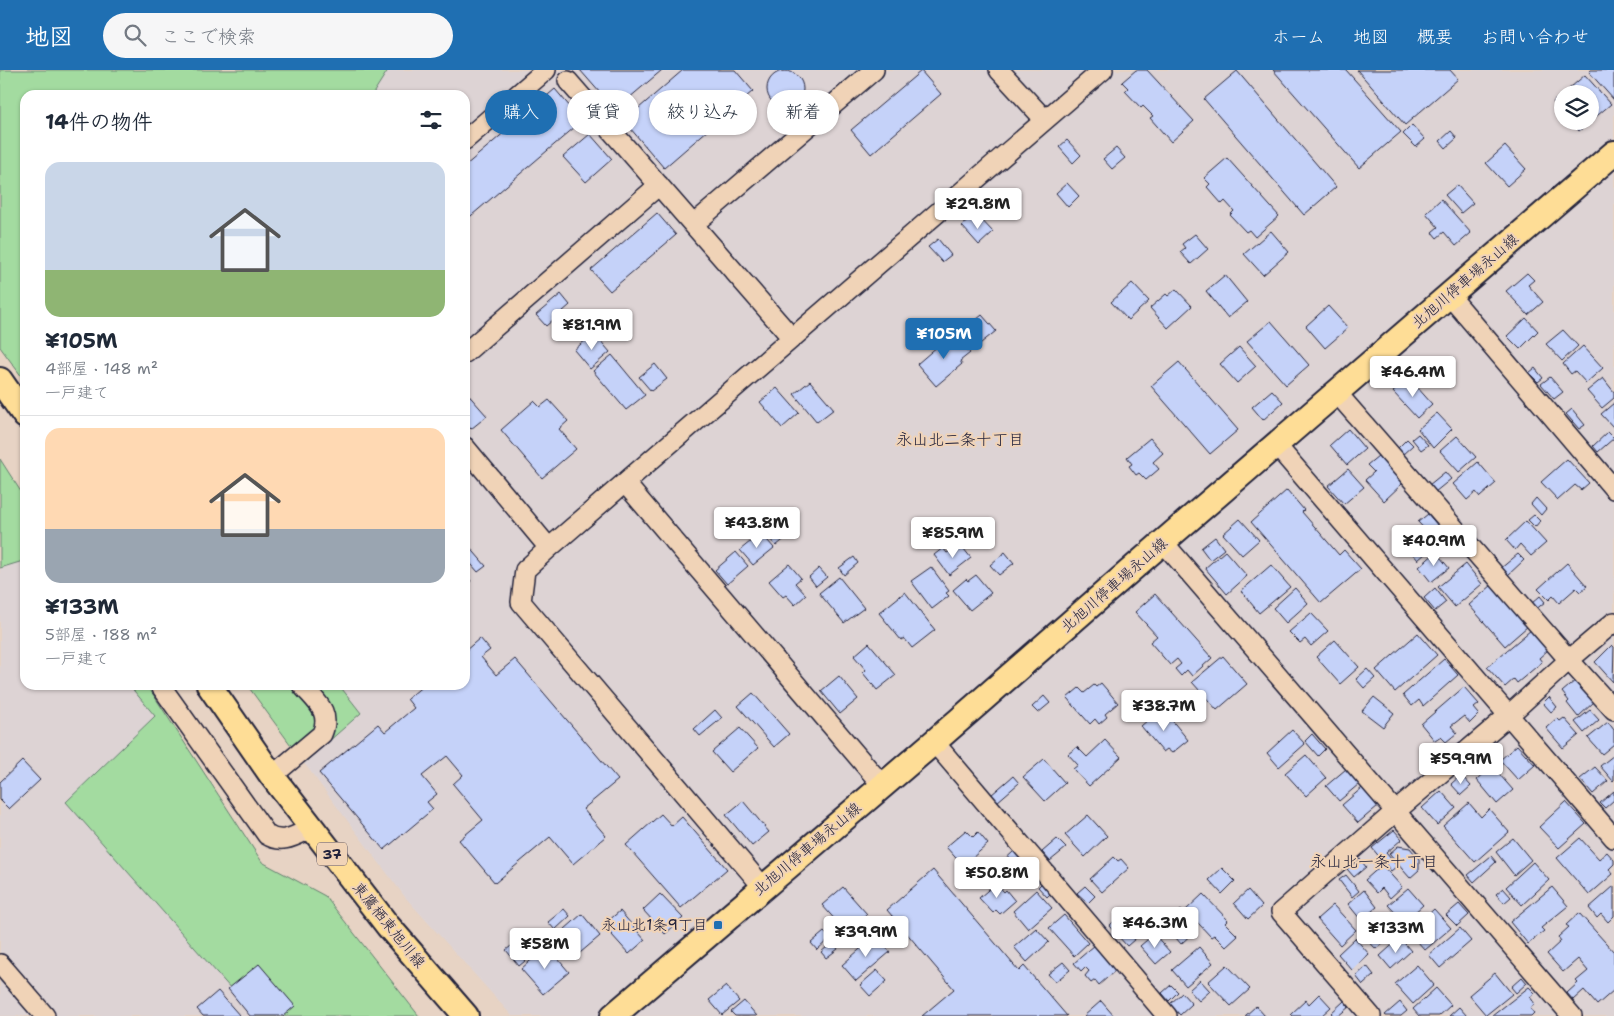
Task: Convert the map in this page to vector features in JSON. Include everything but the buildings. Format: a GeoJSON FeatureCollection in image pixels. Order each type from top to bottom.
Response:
{"type":"FeatureCollection","features":[{"type":"Feature","properties":{"kind":"main road","name":"北旭川停車場永山線"},"geometry":{"type":"LineString","coordinates":[[613,1016],[934,742],[1614,153]]}},
{"type":"Feature","properties":{"kind":"main road"},"geometry":{"type":"LineString","coordinates":[[0,380],[20,409]]}},
{"type":"Feature","properties":{"kind":"main road","name":"東鷹栖東旭川線"},"geometry":{"type":"LineString","coordinates":[[212,690],[272,776],[388,926],[466,1016]]}},
{"type":"Feature","properties":{"kind":"street"},"geometry":{"type":"LineString","coordinates":[[470,136],[546,70]]}},
{"type":"Feature","properties":{"kind":"street"},"geometry":{"type":"LineString","coordinates":[[694,224],[874,70]]}},
{"type":"Feature","properties":{"kind":"street"},"geometry":{"type":"LineString","coordinates":[[999,70],[1045,120]]}},
{"type":"Feature","properties":{"kind":"street"},"geometry":{"type":"LineString","coordinates":[[763,886],[521,602],[525,570],[1103,70]]}},
{"type":"Feature","properties":{"kind":"street"},"geometry":{"type":"LineString","coordinates":[[568,81],[792,338]]}},
{"type":"Feature","properties":{"kind":"street"},"geometry":{"type":"LineString","coordinates":[[470,349],[659,185]]}},
{"type":"Feature","properties":{"kind":"street"},"geometry":{"type":"LineString","coordinates":[[1449,295],[1614,489]]}},
{"type":"Feature","properties":{"kind":"street"},"geometry":{"type":"LineString","coordinates":[[1336,392],[1568,660],[1614,710]]}},
{"type":"Feature","properties":{"kind":"street"},"geometry":{"type":"LineString","coordinates":[[1276,445],[1614,838]]}},
{"type":"Feature","properties":{"kind":"street"},"geometry":{"type":"LineString","coordinates":[[470,454],[549,548]]}},
{"type":"Feature","properties":{"kind":"street"},"geometry":{"type":"LineString","coordinates":[[625,483],[882,785]]}},
{"type":"Feature","properties":{"kind":"street"},"geometry":{"type":"LineString","coordinates":[[1163,542],[1572,1016]]}},
{"type":"Feature","properties":{"kind":"street"},"geometry":{"type":"LineString","coordinates":[[1371,1016],[1282,912],[1509,715],[1568,660],[1614,622]]}},
{"type":"Feature","properties":{"kind":"street"},"geometry":{"type":"LineString","coordinates":[[164,690],[267,836],[275,840],[284,840],[312,828]]}},
{"type":"Feature","properties":{"kind":"street"},"geometry":{"type":"LineString","coordinates":[[272,776],[322,734],[326,725],[324,711],[306,690]]}},
{"type":"Feature","properties":{"kind":"street"},"geometry":{"type":"LineString","coordinates":[[934,742],[1168,1016]]}},
{"type":"Feature","properties":{"kind":"street"},"geometry":{"type":"LineString","coordinates":[[0,964],[45,1016]]}},
{"type":"Feature","properties":{"kind":"shaded area"},"geometry":{"type":"Polygon","coordinates":[[[388,70],[1614,70],[1614,1016],[512,1016],[405,897],[304,763],[361,713],[343,690],[470,690],[470,90],[375,90],[388,70]]]}},
{"type":"Feature","properties":{"kind":"shaded area"},"geometry":{"type":"Polygon","coordinates":[[[20,562],[20,690],[133,690],[155,716],[67,802],[255,1016],[0,1016],[0,568],[20,562]]]}},
{"type":"Feature","properties":{"kind":"green space"},"geometry":{"type":"Polygon","coordinates":[[[0,70],[388,70],[375,90],[20,90],[20,374],[0,347],[0,70]]]}},
{"type":"Feature","properties":{"kind":"green space"},"geometry":{"type":"Polygon","coordinates":[[[0,459],[20,490],[20,562],[0,568],[0,459]]]}},
{"type":"Feature","properties":{"kind":"green space"},"geometry":{"type":"Polygon","coordinates":[[[133,690],[150,690],[262,862],[325,896],[419,1016],[255,1016],[66,802],[155,716],[133,690]]]}},
{"type":"Feature","properties":{"kind":"green space"},"geometry":{"type":"Polygon","coordinates":[[[251,690],[343,690],[361,713],[304,763],[251,690]]]}},
{"type":"Feature","properties":{"kind":"place","name":"永山北1条9丁目"},"geometry":{"type":"Point","coordinates":[718,925]}},
{"type":"Feature","properties":{"kind":"district","name":"永山北二条十丁目"},"geometry":{"type":"Point","coordinates":[960,439]}},
{"type":"Feature","properties":{"kind":"district","name":"永山北一条十丁目"},"geometry":{"type":"Point","coordinates":[1374,861]}}]}
